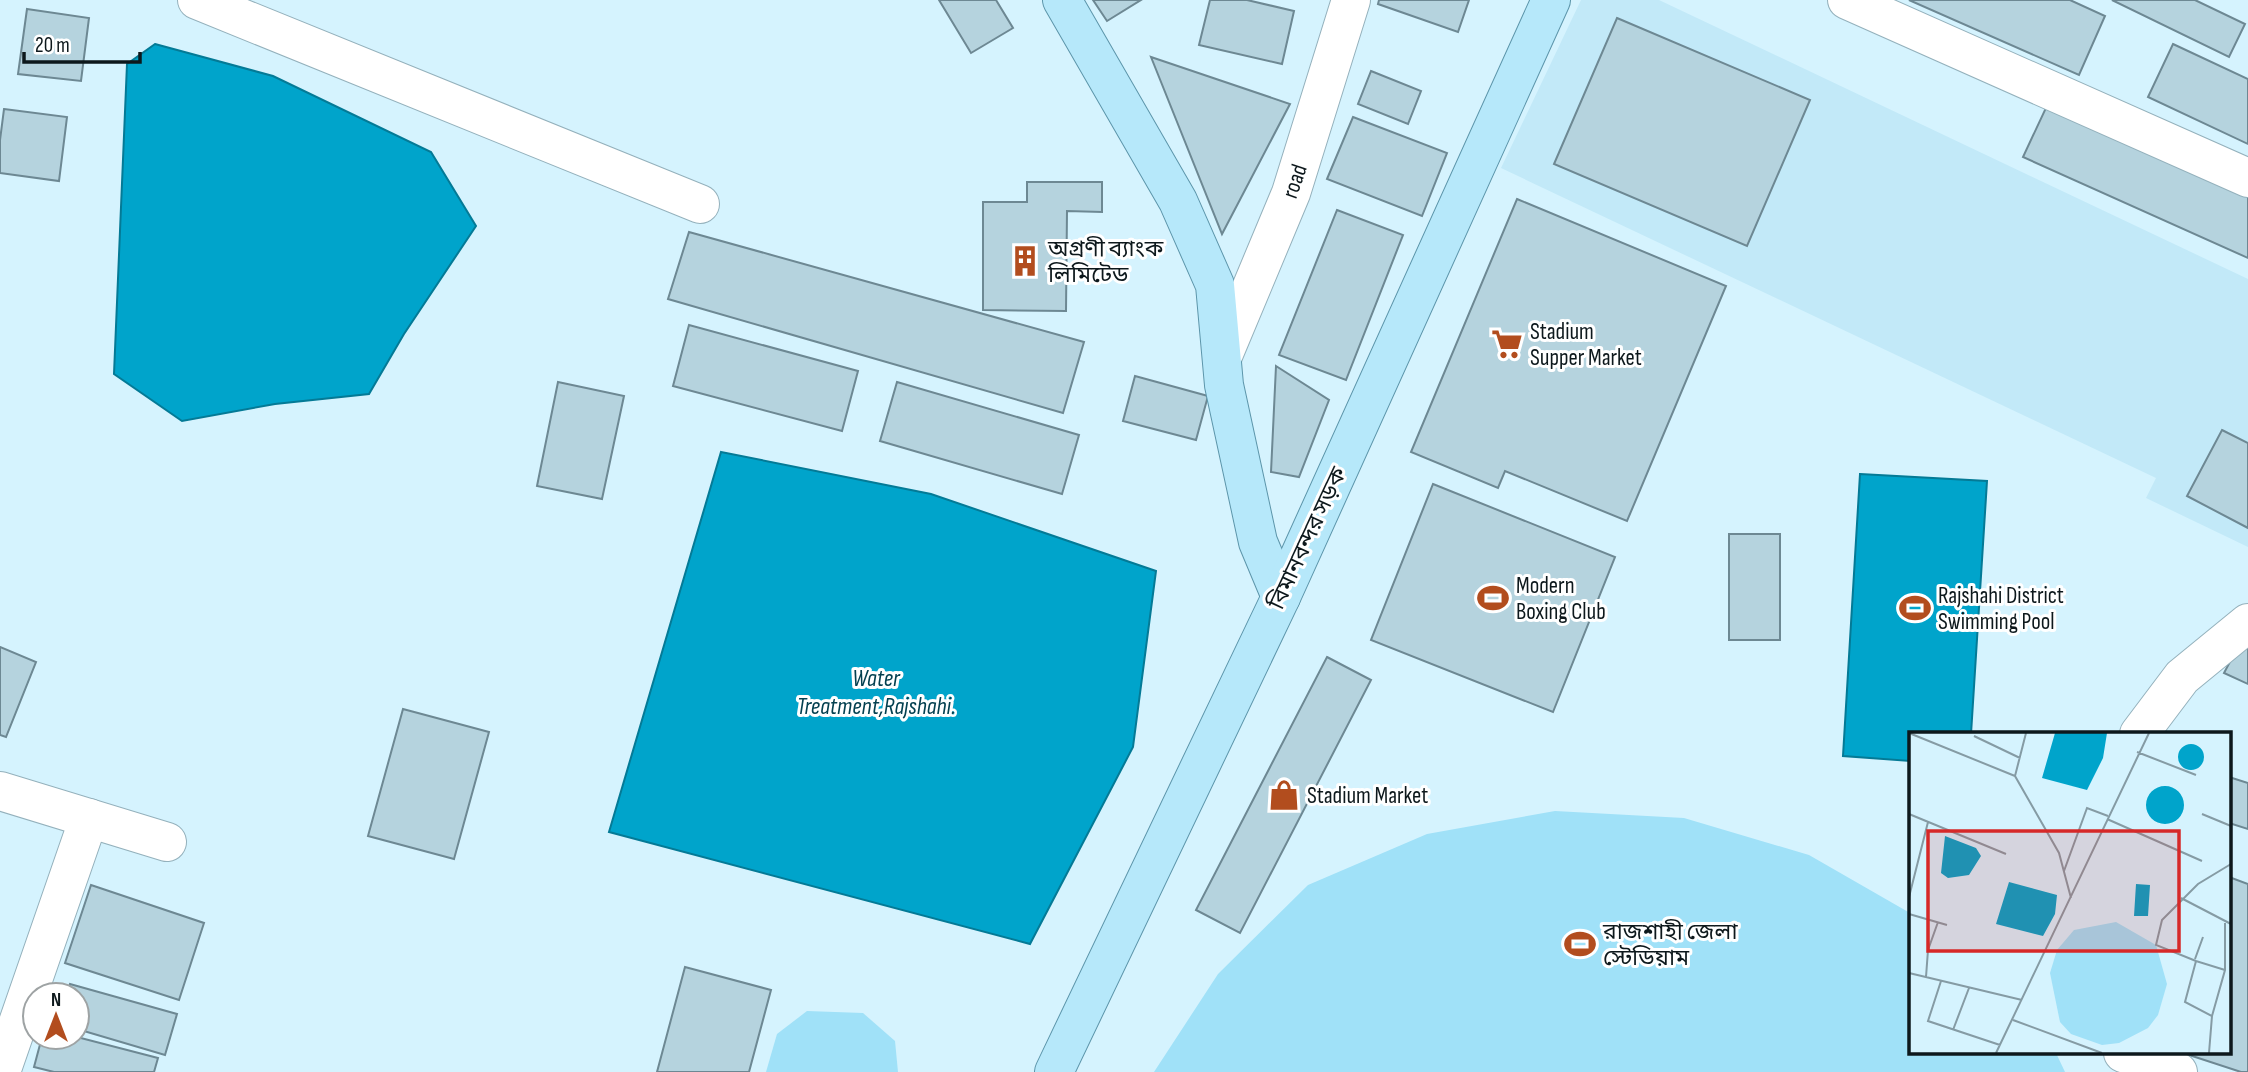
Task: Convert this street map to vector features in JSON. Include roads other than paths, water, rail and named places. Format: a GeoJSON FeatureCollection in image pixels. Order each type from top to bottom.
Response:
{"type":"FeatureCollection","features":[{"type":"Feature","properties":{"kind":"main road"},"geometry":{"type":"LineString","coordinates":[[1062,0],[1178,201],[1215,285],[1224,385],[1258,542],[1281,597]]}},
{"type":"Feature","properties":{"kind":"main road","name":"বিমানবন্দর সড়ক"},"geometry":{"type":"LineString","coordinates":[[1054,1072],[1281,597],[1551,0]]}},
{"type":"Feature","properties":{"kind":"street"},"geometry":{"type":"LineString","coordinates":[[197,0],[700,204]]}},
{"type":"Feature","properties":{"kind":"street","name":"road"},"geometry":{"type":"LineString","coordinates":[[1222,358],[1291,193],[1351,0]]}},
{"type":"Feature","properties":{"kind":"street"},"geometry":{"type":"LineString","coordinates":[[1847,0],[2248,177]]}},
{"type":"Feature","properties":{"kind":"street"},"geometry":{"type":"LineString","coordinates":[[2141,732],[2182,677],[2248,623]]}},
{"type":"Feature","properties":{"kind":"street"},"geometry":{"type":"LineString","coordinates":[[0,791],[167,842]]}},
{"type":"Feature","properties":{"kind":"street"},"geometry":{"type":"LineString","coordinates":[[1,1072],[89,818]]}},
{"type":"Feature","properties":{"kind":"street"},"geometry":{"type":"LineString","coordinates":[[2126,1054],[2178,1072]]}},
{"type":"Feature","properties":{"kind":"water"},"geometry":{"type":"Polygon","coordinates":[[[155,44],[273,76],[431,152],[476,226],[404,334],[369,394],[275,404],[182,421],[114,374],[127,64],[155,44]]]}},
{"type":"Feature","properties":{"kind":"water","name":"Water Treatment,Rajshahi."},"geometry":{"type":"Polygon","coordinates":[[[721,452],[931,494],[1156,571],[1133,747],[1030,944],[609,832],[721,452]]]}},
{"type":"Feature","properties":{"kind":"water","name":"Rajshahi District Swimming Pool"},"geometry":{"type":"Polygon","coordinates":[[[1860,474],[1987,481],[1971,732],[1909,732],[1909,761],[1843,756],[1860,474]]]}},
{"type":"Feature","properties":{"kind":"place","name":"অগ্রণী ব্যাংক লিমিটেড"},"geometry":{"type":"Point","coordinates":[1025,261]}},
{"type":"Feature","properties":{"kind":"place","name":"Stadium Supper Market"},"geometry":{"type":"Point","coordinates":[1507,344]}},
{"type":"Feature","properties":{"kind":"place","name":"Modern Boxing Club"},"geometry":{"type":"Point","coordinates":[1493,598]}},
{"type":"Feature","properties":{"kind":"place","name":"Rajshahi District Swimming Pool"},"geometry":{"type":"Point","coordinates":[1915,608]}},
{"type":"Feature","properties":{"kind":"place","name":"Stadium Market"},"geometry":{"type":"Point","coordinates":[1284,795]}},
{"type":"Feature","properties":{"kind":"place","name":"রাজশাহী জেলা স্টেডিয়াম"},"geometry":{"type":"Point","coordinates":[1580,944]}}]}
